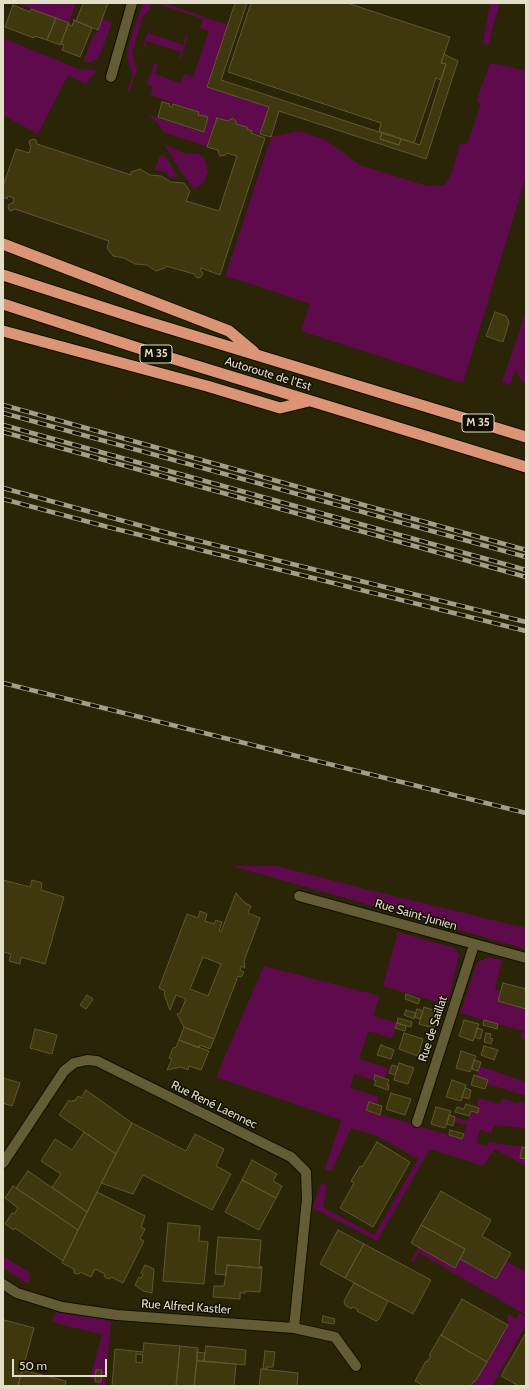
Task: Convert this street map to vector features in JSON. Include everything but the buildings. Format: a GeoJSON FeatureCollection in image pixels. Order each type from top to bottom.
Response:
{"type":"FeatureCollection","features":[{"type":"Feature","properties":{"kind":"highway"},"geometry":{"type":"LineString","coordinates":[[3,244],[229,331],[258,354]]}},
{"type":"Feature","properties":{"kind":"highway","name":"Autoroute de l’Est"},"geometry":{"type":"LineString","coordinates":[[3,275],[145,321],[258,354],[526,437]]}},
{"type":"Feature","properties":{"kind":"highway","name":"Autoroute de l’Est"},"geometry":{"type":"LineString","coordinates":[[3,304],[310,401],[526,467]]}},
{"type":"Feature","properties":{"kind":"highway"},"geometry":{"type":"LineString","coordinates":[[3,331],[207,386],[280,408],[310,401]]}},
{"type":"Feature","properties":{"kind":"street"},"geometry":{"type":"LineString","coordinates":[[111,77],[132,3]]}},
{"type":"Feature","properties":{"kind":"street","name":"Rue Saint-Junien"},"geometry":{"type":"LineString","coordinates":[[299,896],[526,958]]}},
{"type":"Feature","properties":{"kind":"street","name":"Rue de Saillat"},"geometry":{"type":"LineString","coordinates":[[417,1122],[474,944]]}},
{"type":"Feature","properties":{"kind":"street","name":"Rue René Laennec"},"geometry":{"type":"LineString","coordinates":[[3,1163],[64,1071],[74,1063],[87,1060],[97,1061],[291,1157],[306,1172],[307,1199],[294,1328]]}},
{"type":"Feature","properties":{"kind":"street","name":"Rue Alfred Kastler"},"geometry":{"type":"LineString","coordinates":[[3,1284],[17,1293],[62,1307],[117,1315],[294,1328],[335,1337],[356,1366]]}},
{"type":"Feature","properties":{"kind":"shaded area"},"geometry":{"type":"Polygon","coordinates":[[[17,3],[76,3],[69,23],[17,3]]]}},
{"type":"Feature","properties":{"kind":"shaded area"},"geometry":{"type":"Polygon","coordinates":[[[143,3],[151,3],[150,10],[143,16],[132,53],[137,70],[130,90],[127,92],[133,76],[127,57],[129,43],[143,3]]]}},
{"type":"Feature","properties":{"kind":"shaded area"},"geometry":{"type":"Polygon","coordinates":[[[156,3],[164,3],[228,25],[207,87],[269,107],[260,134],[252,131],[251,133],[265,138],[220,275],[201,268],[200,270],[203,274],[201,277],[197,278],[194,274],[166,266],[165,268],[156,271],[147,265],[135,264],[124,258],[113,256],[107,248],[109,241],[15,210],[11,211],[9,210],[8,206],[13,202],[14,198],[3,194],[3,189],[16,149],[29,153],[31,147],[29,141],[33,139],[36,140],[37,144],[130,174],[131,172],[140,169],[150,175],[161,176],[171,182],[184,183],[190,191],[187,201],[219,211],[237,156],[227,153],[223,157],[219,155],[218,150],[163,132],[158,124],[149,115],[204,132],[208,117],[198,115],[199,112],[150,95],[153,87],[147,84],[154,64],[158,65],[155,74],[180,83],[184,74],[193,77],[209,31],[200,28],[203,19],[156,3]]]}},
{"type":"Feature","properties":{"kind":"shaded area"},"geometry":{"type":"Polygon","coordinates":[[[490,3],[500,3],[489,44],[486,45],[483,43],[490,3]]]}},
{"type":"Feature","properties":{"kind":"shaded area"},"geometry":{"type":"Polygon","coordinates":[[[102,19],[112,22],[102,50],[97,59],[92,62],[83,62],[92,38],[98,30],[102,19]]]}},
{"type":"Feature","properties":{"kind":"shaded area"},"geometry":{"type":"Polygon","coordinates":[[[150,24],[149,33],[183,45],[186,35],[188,36],[180,60],[181,52],[147,41],[143,48],[150,24]]]}},
{"type":"Feature","properties":{"kind":"shaded area"},"geometry":{"type":"Polygon","coordinates":[[[3,38],[79,69],[96,70],[86,84],[68,75],[38,134],[3,115],[3,38]]]}},
{"type":"Feature","properties":{"kind":"shaded area"},"geometry":{"type":"Polygon","coordinates":[[[490,63],[526,71],[526,176],[463,383],[301,331],[310,304],[239,280],[225,277],[271,137],[299,131],[324,139],[360,165],[427,186],[445,185],[452,172],[460,143],[467,144],[481,104],[476,102],[490,63]]]}},
{"type":"Feature","properties":{"kind":"shaded area"},"geometry":{"type":"Polygon","coordinates":[[[164,144],[183,153],[198,154],[204,157],[208,172],[202,184],[194,189],[164,144]]]}},
{"type":"Feature","properties":{"kind":"shaded area"},"geometry":{"type":"Polygon","coordinates":[[[160,155],[166,157],[178,177],[170,177],[165,172],[155,170],[160,155]]]}},
{"type":"Feature","properties":{"kind":"shaded area"},"geometry":{"type":"Polygon","coordinates":[[[526,312],[526,362],[523,361],[526,369],[526,385],[521,380],[516,369],[510,385],[502,382],[526,312]]]}},
{"type":"Feature","properties":{"kind":"shaded area"},"geometry":{"type":"Polygon","coordinates":[[[232,866],[277,866],[526,928],[526,949],[232,866]]]}},
{"type":"Feature","properties":{"kind":"shaded area"},"geometry":{"type":"Polygon","coordinates":[[[398,932],[455,948],[459,955],[447,1005],[383,986],[398,932]]]}},
{"type":"Feature","properties":{"kind":"shaded area"},"geometry":{"type":"Polygon","coordinates":[[[488,957],[502,960],[495,989],[501,991],[498,1001],[526,1009],[526,1040],[521,1038],[523,1031],[460,1013],[477,963],[488,957]]]}},
{"type":"Feature","properties":{"kind":"shaded area"},"geometry":{"type":"Polygon","coordinates":[[[264,966],[380,996],[373,1016],[397,1023],[392,1038],[368,1031],[359,1059],[388,1068],[385,1078],[375,1075],[374,1080],[354,1074],[350,1088],[379,1097],[376,1105],[369,1102],[366,1110],[462,1139],[467,1125],[454,1122],[455,1117],[468,1121],[471,1111],[478,1113],[479,1109],[476,1108],[479,1098],[500,1104],[502,1098],[517,1103],[520,1101],[526,1105],[526,1128],[494,1125],[491,1133],[480,1130],[476,1143],[487,1146],[488,1142],[522,1147],[520,1159],[526,1160],[526,1166],[495,1149],[483,1166],[430,1149],[377,1241],[313,1208],[321,1183],[327,1186],[323,1207],[374,1235],[418,1159],[377,1136],[351,1128],[332,1170],[329,1171],[325,1169],[341,1120],[216,1077],[264,966]]]}},
{"type":"Feature","properties":{"kind":"shaded area"},"geometry":{"type":"Polygon","coordinates":[[[479,1066],[526,1082],[526,1096],[487,1084],[488,1080],[476,1076],[479,1066]]]}},
{"type":"Feature","properties":{"kind":"shaded area"},"geometry":{"type":"Polygon","coordinates":[[[419,1247],[455,1268],[460,1259],[496,1279],[506,1261],[526,1272],[526,1315],[419,1253],[414,1262],[411,1260],[419,1247]]]}},
{"type":"Feature","properties":{"kind":"shaded area"},"geometry":{"type":"Polygon","coordinates":[[[3,1256],[29,1272],[30,1280],[27,1283],[3,1268],[3,1256]]]}},
{"type":"Feature","properties":{"kind":"shaded area"},"geometry":{"type":"Polygon","coordinates":[[[57,1311],[111,1321],[105,1386],[97,1386],[99,1381],[90,1379],[102,1334],[52,1321],[57,1311]]]}},
{"type":"Feature","properties":{"kind":"shaded area"},"geometry":{"type":"Polygon","coordinates":[[[507,1313],[516,1319],[520,1313],[526,1317],[526,1325],[492,1386],[471,1386],[474,1381],[475,1382],[508,1325],[507,1313]]]}},
{"type":"Feature","properties":{"kind":"railway"},"geometry":{"type":"LineString","coordinates":[[3,405],[526,550]]}},
{"type":"Feature","properties":{"kind":"railway"},"geometry":{"type":"LineString","coordinates":[[3,413],[526,557]]}},
{"type":"Feature","properties":{"kind":"railway"},"geometry":{"type":"LineString","coordinates":[[3,425],[526,570]]}},
{"type":"Feature","properties":{"kind":"railway"},"geometry":{"type":"LineString","coordinates":[[3,432],[526,577]]}},
{"type":"Feature","properties":{"kind":"railway"},"geometry":{"type":"LineString","coordinates":[[3,488],[175,535],[526,622]]}},
{"type":"Feature","properties":{"kind":"railway"},"geometry":{"type":"LineString","coordinates":[[3,499],[108,527],[526,631]]}},
{"type":"Feature","properties":{"kind":"railway"},"geometry":{"type":"LineString","coordinates":[[3,683],[526,813]]}}]}
